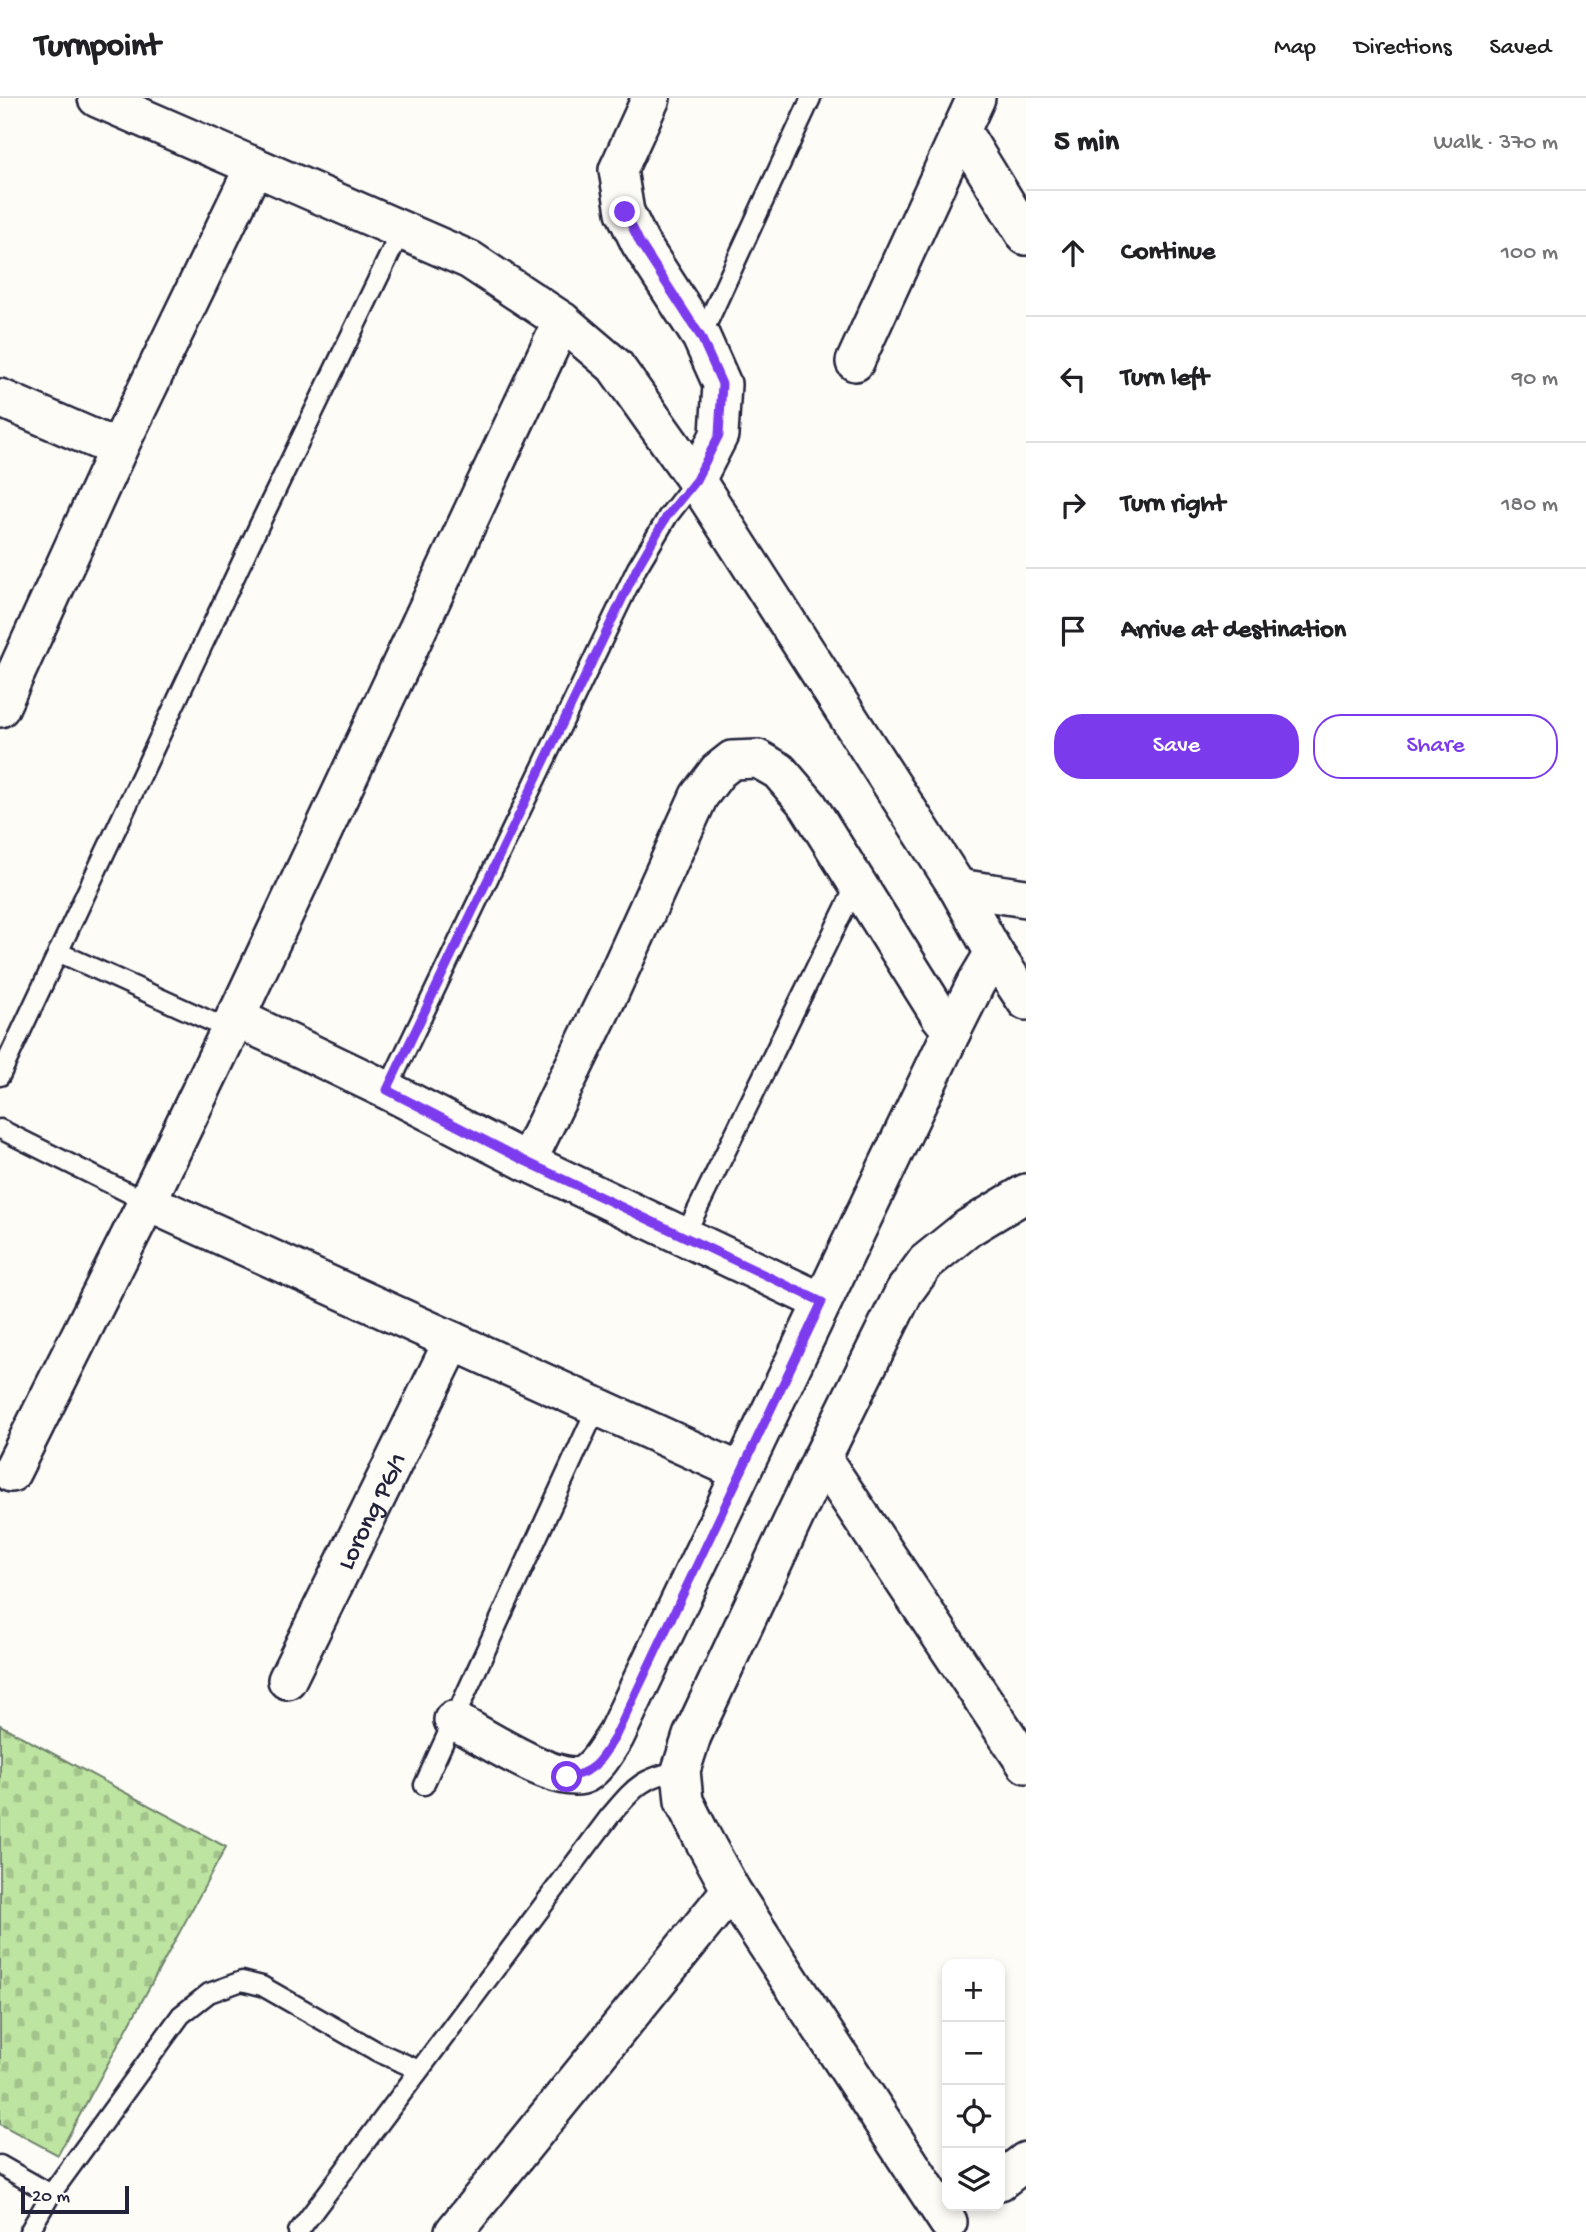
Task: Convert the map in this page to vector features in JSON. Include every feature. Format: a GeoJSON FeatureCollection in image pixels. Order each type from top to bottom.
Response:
{"type":"FeatureCollection","features":[{"type":"Feature","properties":{"kind":"street"},"geometry":{"type":"LineString","coordinates":[[96,98],[470,260],[562,321],[615,366],[696,480],[958,888],[994,953],[1026,1001]]}},
{"type":"Feature","properties":{"kind":"street"},"geometry":{"type":"LineString","coordinates":[[650,98],[618,170],[625,212],[640,243],[701,337],[722,384],[719,435],[696,480]]}},
{"type":"Feature","properties":{"kind":"street"},"geometry":{"type":"LineString","coordinates":[[968,114],[1026,236]]}},
{"type":"Feature","properties":{"kind":"street"},"geometry":{"type":"LineString","coordinates":[[855,362],[968,114]]}},
{"type":"Feature","properties":{"kind":"street"},"geometry":{"type":"LineString","coordinates":[[0,708],[118,449],[254,167]]}},
{"type":"Feature","properties":{"kind":"street"},"geometry":{"type":"LineString","coordinates":[[11,1473],[147,1202],[562,321]]}},
{"type":"Feature","properties":{"kind":"street"},"geometry":{"type":"LineString","coordinates":[[0,398],[118,449]]}},
{"type":"Feature","properties":{"kind":"street"},"geometry":{"type":"LineString","coordinates":[[527,1162],[699,796],[718,771],[732,760],[758,759],[779,771],[808,805],[952,1031]]}},
{"type":"Feature","properties":{"kind":"street"},"geometry":{"type":"LineString","coordinates":[[958,888],[1026,898]]}},
{"type":"Feature","properties":{"kind":"street"},"geometry":{"type":"LineString","coordinates":[[453,1720],[539,1767],[567,1777],[583,1775],[598,1764],[615,1737],[952,1031],[994,953]]}},
{"type":"Feature","properties":{"kind":"street"},"geometry":{"type":"LineString","coordinates":[[232,1023],[387,1090],[527,1162],[822,1302]]}},
{"type":"Feature","properties":{"kind":"street"},"geometry":{"type":"LineString","coordinates":[[951,2220],[731,1890],[684,1801],[681,1770],[692,1736],[822,1458],[904,1292],[926,1262],[968,1228],[1026,1193]]}},
{"type":"Feature","properties":{"kind":"street"},"geometry":{"type":"LineString","coordinates":[[147,1202],[741,1472]]}},
{"type":"Feature","properties":{"kind":"street","name":"Lorong PG/1"},"geometry":{"type":"LineString","coordinates":[[287,1680],[453,1341]]}},
{"type":"Feature","properties":{"kind":"street"},"geometry":{"type":"LineString","coordinates":[[822,1458],[1026,1764]]}},
{"type":"Feature","properties":{"kind":"street"},"geometry":{"type":"LineString","coordinates":[[454,2232],[731,1890]]}},
{"type":"Feature","properties":{"kind":"street"},"geometry":{"type":"LineString","coordinates":[[1005,2177],[1026,2161]]}},
{"type":"Feature","properties":{"kind":"lane"},"geometry":{"type":"LineString","coordinates":[[701,337],[811,98]]}},
{"type":"Feature","properties":{"kind":"lane"},"geometry":{"type":"LineString","coordinates":[[0,1076],[261,519],[401,231]]}},
{"type":"Feature","properties":{"kind":"lane"},"geometry":{"type":"LineString","coordinates":[[387,1090],[637,568],[667,516],[696,480]]}},
{"type":"Feature","properties":{"kind":"lane"},"geometry":{"type":"LineString","coordinates":[[684,1237],[857,883]]}},
{"type":"Feature","properties":{"kind":"lane"},"geometry":{"type":"LineString","coordinates":[[58,953],[232,1023]]}},
{"type":"Feature","properties":{"kind":"lane"},"geometry":{"type":"LineString","coordinates":[[0,1129],[147,1202]]}},
{"type":"Feature","properties":{"kind":"lane"},"geometry":{"type":"LineString","coordinates":[[425,1785],[597,1407]]}},
{"type":"Feature","properties":{"kind":"lane"},"geometry":{"type":"LineString","coordinates":[[298,2232],[610,1816],[634,1789],[654,1775],[681,1770]]}},
{"type":"Feature","properties":{"kind":"lane"},"geometry":{"type":"LineString","coordinates":[[29,2232],[51,2194],[181,2015],[209,1993],[242,1981],[262,1986],[378,2052],[418,2070]]}},
{"type":"Feature","properties":{"kind":"lane"},"geometry":{"type":"LineString","coordinates":[[0,2165],[51,2194]]}},
{"type":"Feature","properties":{"kind":"green space"},"geometry":{"type":"Polygon","coordinates":[[[0,1725],[226,1847],[58,2155],[0,2124],[0,1725]]]}},
{"type":"Feature","properties":{"kind":"route"},"geometry":{"type":"LineString","coordinates":[[567,1777],[583,1775],[598,1764],[615,1737],[822,1302],[527,1162],[387,1090],[637,568],[667,516],[696,480],[719,435],[722,384],[701,337],[640,243],[625,212]]}}]}
